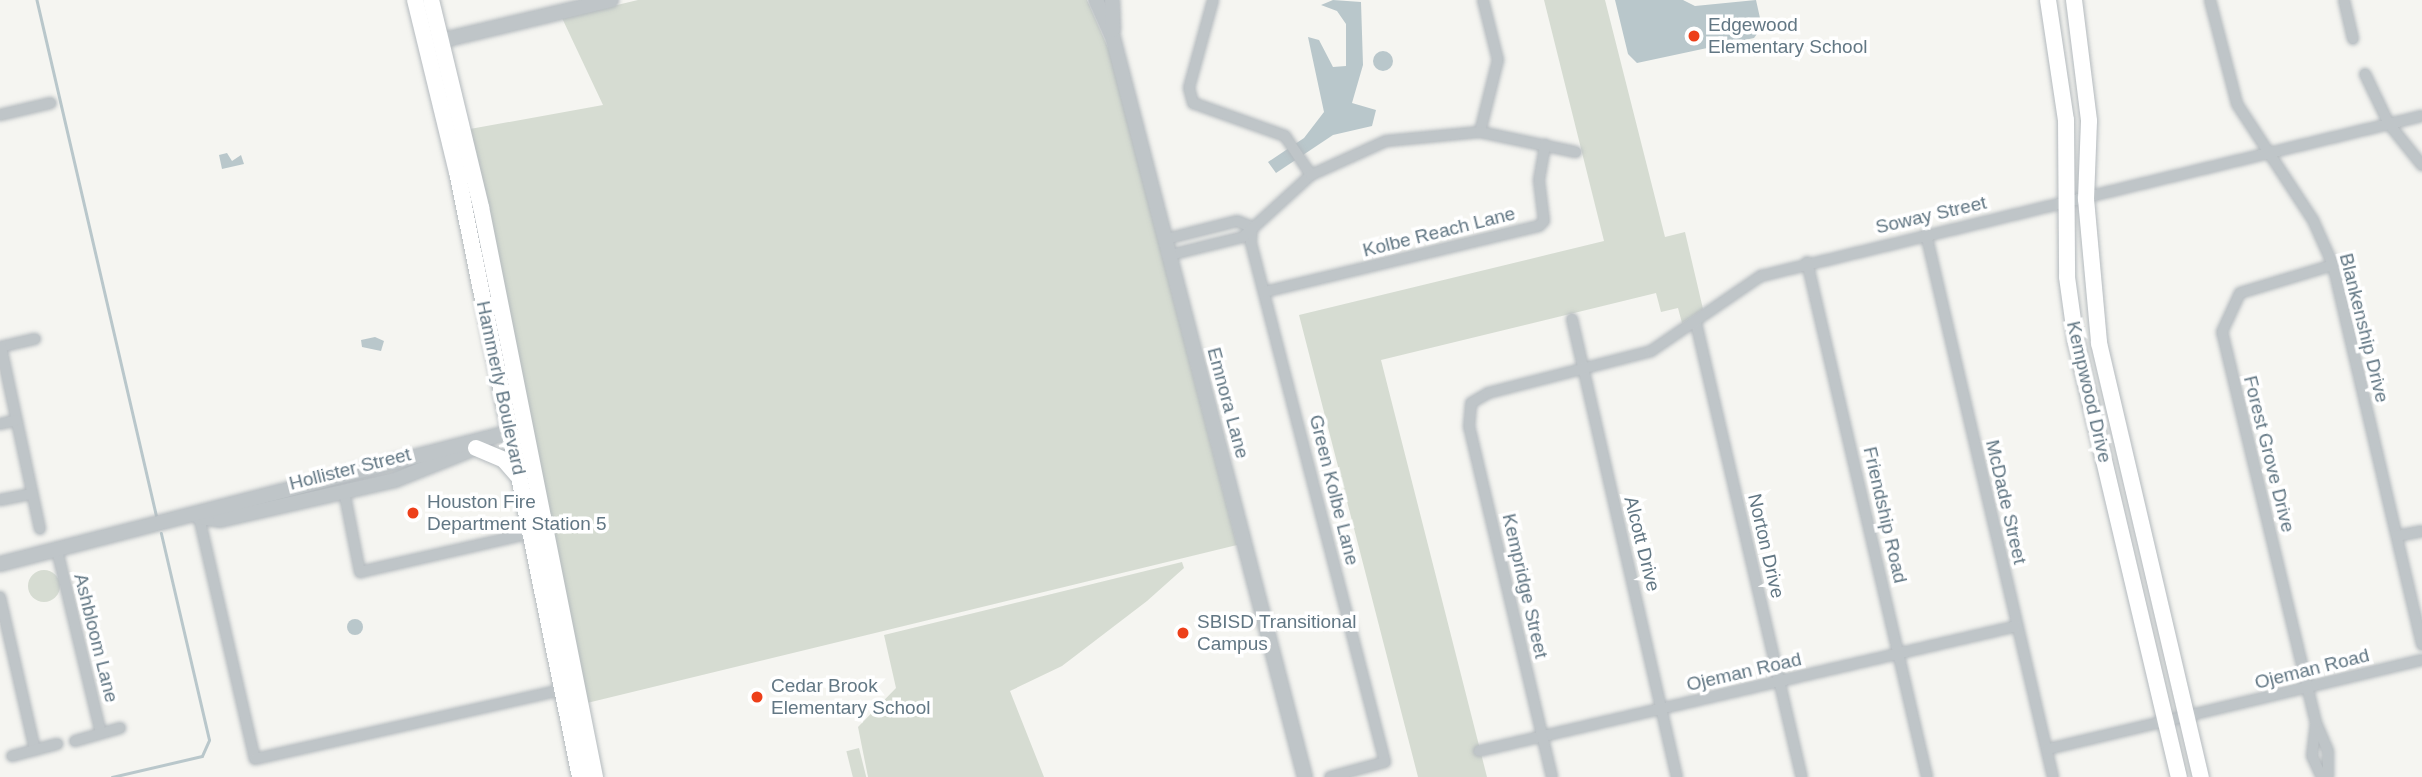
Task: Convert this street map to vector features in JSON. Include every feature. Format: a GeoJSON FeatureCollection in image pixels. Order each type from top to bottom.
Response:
{"type":"FeatureCollection","features":[{"type":"Feature","properties":{"kind":"main road","name":"Hammerly Boulevard"},"geometry":{"type":"LineString","coordinates":[[415,0],[433,42]]}},
{"type":"Feature","properties":{"kind":"main road","name":"Hammerly Boulevard"},"geometry":{"type":"LineString","coordinates":[[431,0],[433,42],[513,432],[558,632],[562,690],[580,777]]}},
{"type":"Feature","properties":{"kind":"main road","name":"Kempwood Drive"},"geometry":{"type":"LineString","coordinates":[[2048,0],[2061,77],[2064,203],[2073,323],[2179,777]]}},
{"type":"Feature","properties":{"kind":"main road","name":"Kempwood Drive"},"geometry":{"type":"LineString","coordinates":[[2074,0],[2085,76],[2086,199],[2096,321],[2201,777]]}},
{"type":"Feature","properties":{"kind":"main road"},"geometry":{"type":"LineString","coordinates":[[2061,77],[2085,76]]}},
{"type":"Feature","properties":{"kind":"main road"},"geometry":{"type":"LineString","coordinates":[[2073,323],[2096,321]]}},
{"type":"Feature","properties":{"kind":"main road","name":"Hammerly Boulevard"},"geometry":{"type":"LineString","coordinates":[[513,432],[531,533],[595,777]]}},
{"type":"Feature","properties":{"kind":"main road"},"geometry":{"type":"LineString","coordinates":[[2101,448],[2123,444]]}},
{"type":"Feature","properties":{"kind":"main road"},"geometry":{"type":"LineString","coordinates":[[476,448],[504,460],[520,478]]}},
{"type":"Feature","properties":{"kind":"main road"},"geometry":{"type":"LineString","coordinates":[[2132,575],[2154,572]]}},
{"type":"Feature","properties":{"kind":"street"},"geometry":{"type":"LineString","coordinates":[[433,42],[611,0]]}},
{"type":"Feature","properties":{"kind":"street","name":"Emnora Lane"},"geometry":{"type":"LineString","coordinates":[[1096,0],[1114,38],[1305,777]]}},
{"type":"Feature","properties":{"kind":"street","name":"Emnora Lane"},"geometry":{"type":"LineString","coordinates":[[1112,0],[1114,38]]}},
{"type":"Feature","properties":{"kind":"street"},"geometry":{"type":"LineString","coordinates":[[1213,0],[1189,88],[1197,107],[1288,140],[1308,170]]}},
{"type":"Feature","properties":{"kind":"street"},"geometry":{"type":"LineString","coordinates":[[1480,132],[1498,60],[1483,0]]}},
{"type":"Feature","properties":{"kind":"street","name":"Blankenship Drive"},"geometry":{"type":"LineString","coordinates":[[2210,0],[2237,104],[2264,153],[2313,220],[2333,265],[2422,645]]}},
{"type":"Feature","properties":{"kind":"street"},"geometry":{"type":"LineString","coordinates":[[2344,0],[2353,39]]}},
{"type":"Feature","properties":{"kind":"street"},"geometry":{"type":"LineString","coordinates":[[2365,74],[2389,124],[2422,164]]}},
{"type":"Feature","properties":{"kind":"street"},"geometry":{"type":"LineString","coordinates":[[0,115],[51,103]]}},
{"type":"Feature","properties":{"kind":"street","name":"Soway Street"},"geometry":{"type":"LineString","coordinates":[[1471,403],[1488,393],[1582,372],[1651,351],[1696,323],[1761,276],[1807,262],[2086,199],[2422,116]]}},
{"type":"Feature","properties":{"kind":"street"},"geometry":{"type":"LineString","coordinates":[[1170,255],[1243,237],[1308,170],[1386,141],[1480,132],[1576,152]]}},
{"type":"Feature","properties":{"kind":"street","name":"Kolbe Reach Lane"},"geometry":{"type":"LineString","coordinates":[[1264,292],[1539,226],[1544,221],[1539,180],[1545,145]]}},
{"type":"Feature","properties":{"kind":"street"},"geometry":{"type":"LineString","coordinates":[[1166,239],[1237,220],[1252,227]]}},
{"type":"Feature","properties":{"kind":"street","name":"Green Kolbe Lane"},"geometry":{"type":"LineString","coordinates":[[1252,227],[1264,292],[1385,762],[1330,777]]}},
{"type":"Feature","properties":{"kind":"street","name":"McDade Street"},"geometry":{"type":"LineString","coordinates":[[1926,234],[2053,777]]}},
{"type":"Feature","properties":{"kind":"street","name":"Friendship Road"},"geometry":{"type":"LineString","coordinates":[[1807,262],[1927,777]]}},
{"type":"Feature","properties":{"kind":"street","name":"Forest Grove Drive"},"geometry":{"type":"LineString","coordinates":[[2328,777],[2328,751],[2316,723],[2222,332],[2240,293],[2333,265]]}},
{"type":"Feature","properties":{"kind":"street","name":"Alcott Drive"},"geometry":{"type":"LineString","coordinates":[[1572,319],[1677,777]]}},
{"type":"Feature","properties":{"kind":"street","name":"Norton Drive"},"geometry":{"type":"LineString","coordinates":[[1696,323],[1802,777]]}},
{"type":"Feature","properties":{"kind":"street"},"geometry":{"type":"LineString","coordinates":[[34,339],[0,347],[40,529]]}},
{"type":"Feature","properties":{"kind":"street","name":"Kempridge Street"},"geometry":{"type":"LineString","coordinates":[[1471,403],[1469,427],[1552,777]]}},
{"type":"Feature","properties":{"kind":"street"},"geometry":{"type":"LineString","coordinates":[[0,424],[17,421]]}},
{"type":"Feature","properties":{"kind":"street","name":"Hollister Street"},"geometry":{"type":"LineString","coordinates":[[0,564],[199,517],[220,520],[344,491],[434,467],[513,432]]}},
{"type":"Feature","properties":{"kind":"street","name":"Hollister Street"},"geometry":{"type":"LineString","coordinates":[[199,517],[218,504],[513,432]]}},
{"type":"Feature","properties":{"kind":"street"},"geometry":{"type":"LineString","coordinates":[[344,491],[360,572],[531,533]]}},
{"type":"Feature","properties":{"kind":"street"},"geometry":{"type":"LineString","coordinates":[[0,500],[32,494]]}},
{"type":"Feature","properties":{"kind":"street"},"geometry":{"type":"LineString","coordinates":[[199,517],[255,759],[562,690]]}},
{"type":"Feature","properties":{"kind":"street"},"geometry":{"type":"LineString","coordinates":[[2397,536],[2422,531]]}},
{"type":"Feature","properties":{"kind":"street","name":"Ashbloom Lane"},"geometry":{"type":"LineString","coordinates":[[57,550],[101,733]]}},
{"type":"Feature","properties":{"kind":"street"},"geometry":{"type":"LineString","coordinates":[[0,597],[35,750]]}},
{"type":"Feature","properties":{"kind":"street","name":"Ojeman Road"},"geometry":{"type":"LineString","coordinates":[[1479,751],[2017,626]]}},
{"type":"Feature","properties":{"kind":"street","name":"Ojeman Road"},"geometry":{"type":"LineString","coordinates":[[2048,749],[2422,660]]}},
{"type":"Feature","properties":{"kind":"street","name":"Forest Grove Drive"},"geometry":{"type":"LineString","coordinates":[[2316,723],[2312,757],[2322,777]]}},
{"type":"Feature","properties":{"kind":"street"},"geometry":{"type":"LineString","coordinates":[[75,741],[120,728]]}},
{"type":"Feature","properties":{"kind":"street"},"geometry":{"type":"LineString","coordinates":[[12,756],[57,744]]}},
{"type":"Feature","properties":{"kind":"shaded area"},"geometry":{"type":"Polygon","coordinates":[[[638,0],[1087,0],[1109,50],[1237,545],[587,703],[470,129],[603,105],[562,18],[638,0]]]}},
{"type":"Feature","properties":{"kind":"shaded area"},"geometry":{"type":"Polygon","coordinates":[[[1333,0],[1361,2],[1363,65],[1352,103],[1376,110],[1372,126],[1333,135],[1276,173],[1268,162],[1304,138],[1324,112],[1308,37],[1319,40],[1333,67],[1346,66],[1346,24],[1337,11],[1321,5],[1333,0]]]}},
{"type":"Feature","properties":{"kind":"shaded area"},"geometry":{"type":"Polygon","coordinates":[[[1544,0],[1605,0],[1665,237],[1685,232],[1703,309],[1682,323],[1678,308],[1661,312],[1656,293],[1381,360],[1487,777],[1418,777],[1299,315],[1604,241],[1544,0]]]}},
{"type":"Feature","properties":{"kind":"shaded area"},"geometry":{"type":"Polygon","coordinates":[[[1615,0],[1683,0],[1695,6],[1756,0],[1762,27],[1754,38],[1637,63],[1628,54],[1615,0]]]}},
{"type":"Feature","properties":{"kind":"shaded area"},"geometry":{"type":"Polygon","coordinates":[[[1383,51],[1390,54],[1393,61],[1390,68],[1383,71],[1376,68],[1373,61],[1376,54],[1383,51]]]}},
{"type":"Feature","properties":{"kind":"shaded area"},"geometry":{"type":"Polygon","coordinates":[[[227,153],[232,161],[241,155],[244,164],[222,169],[219,155],[227,153]]]}},
{"type":"Feature","properties":{"kind":"shaded area"},"geometry":{"type":"Polygon","coordinates":[[[375,337],[384,341],[381,351],[362,347],[361,340],[375,337]]]}},
{"type":"Feature","properties":{"kind":"shaded area"},"geometry":{"type":"Polygon","coordinates":[[[1182,562],[1184,568],[1147,601],[1062,666],[1010,691],[1044,777],[868,777],[858,727],[896,688],[884,635],[1182,562]]]}},
{"type":"Feature","properties":{"kind":"shaded area"},"geometry":{"type":"Polygon","coordinates":[[[44,570],[55,575],[60,586],[55,597],[44,602],[33,597],[28,586],[33,575],[44,570]]]}},
{"type":"Feature","properties":{"kind":"shaded area"},"geometry":{"type":"Polygon","coordinates":[[[352,619],[358,619],[363,627],[361,633],[352,635],[347,630],[347,624],[352,619]]]}},
{"type":"Feature","properties":{"kind":"shaded area"},"geometry":{"type":"Polygon","coordinates":[[[859,748],[866,777],[853,777],[846,751],[859,748]]]}},
{"type":"Feature","properties":{"kind":"waterway"},"geometry":{"type":"LineString","coordinates":[[37,0],[157,518]]}},
{"type":"Feature","properties":{"kind":"waterway"},"geometry":{"type":"LineString","coordinates":[[112,777],[202,756],[209,740],[161,534]]}},
{"type":"Feature","properties":{"kind":"place","name":"Edgewood Elementary School"},"geometry":{"type":"Point","coordinates":[1694,36]}},
{"type":"Feature","properties":{"kind":"place","name":"Houston Fire Department Station 5"},"geometry":{"type":"Point","coordinates":[413,513]}},
{"type":"Feature","properties":{"kind":"place","name":"SBISD Transitional Campus"},"geometry":{"type":"Point","coordinates":[1183,633]}},
{"type":"Feature","properties":{"kind":"place","name":"Cedar Brook Elementary School"},"geometry":{"type":"Point","coordinates":[757,697]}}]}
